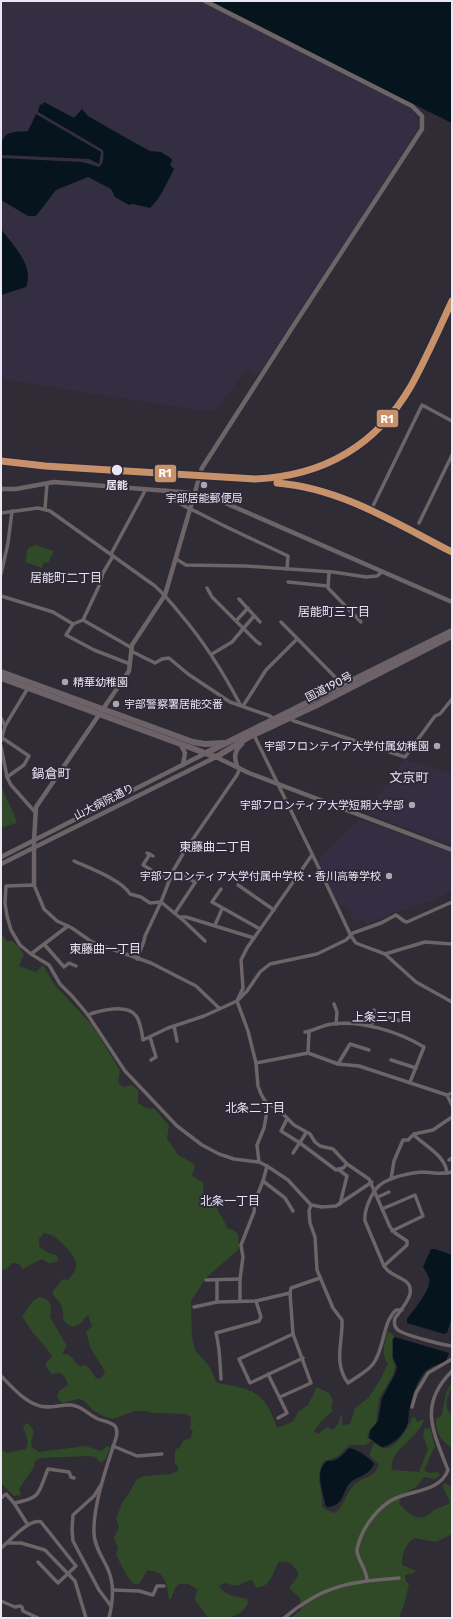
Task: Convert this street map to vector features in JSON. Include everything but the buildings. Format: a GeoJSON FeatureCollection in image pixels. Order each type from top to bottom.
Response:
{"type":"FeatureCollection","features":[{"type":"Feature","properties":{"kind":"highway","name":"国道190号"},"geometry":{"type":"LineString","coordinates":[[1,672],[181,745],[207,752],[452,631]]}},
{"type":"Feature","properties":{"kind":"highway","name":"国道190号"},"geometry":{"type":"LineString","coordinates":[[147,726],[216,757],[251,736],[317,705],[452,636]]}},
{"type":"Feature","properties":{"kind":"highway","name":"国道190号"},"geometry":{"type":"LineString","coordinates":[[1,678],[100,712],[200,743],[215,744],[229,741]]}},
{"type":"Feature","properties":{"kind":"street"},"geometry":{"type":"LineString","coordinates":[[205,1],[412,106],[422,116],[423,124],[422,129],[206,462],[199,478],[165,595],[131,650],[129,671],[41,798],[35,812],[34,885],[44,909],[57,921],[68,926],[92,942],[151,963],[196,986],[219,1008]]}},
{"type":"Feature","properties":{"kind":"street"},"geometry":{"type":"LineString","coordinates":[[373,506],[422,405],[452,421]]}},
{"type":"Feature","properties":{"kind":"street"},"geometry":{"type":"LineString","coordinates":[[419,523],[452,455]]}},
{"type":"Feature","properties":{"kind":"street"},"geometry":{"type":"LineString","coordinates":[[1,489],[16,489],[47,483],[63,482],[195,493],[216,498],[452,602]]}},
{"type":"Feature","properties":{"kind":"street"},"geometry":{"type":"LineString","coordinates":[[45,509],[47,483]]}},
{"type":"Feature","properties":{"kind":"street"},"geometry":{"type":"LineString","coordinates":[[130,664],[94,650],[66,635],[73,624],[83,620],[99,586],[103,573],[146,489]]}},
{"type":"Feature","properties":{"kind":"street"},"geometry":{"type":"LineString","coordinates":[[165,490],[172,498],[190,509],[245,537],[288,556],[287,569]]}},
{"type":"Feature","properties":{"kind":"street"},"geometry":{"type":"LineString","coordinates":[[1,513],[38,508],[50,511],[165,595],[212,654],[242,705]]}},
{"type":"Feature","properties":{"kind":"street"},"geometry":{"type":"LineString","coordinates":[[1,574],[8,543],[12,511]]}},
{"type":"Feature","properties":{"kind":"street"},"geometry":{"type":"LineString","coordinates":[[176,558],[186,566],[246,566],[329,572],[371,578],[382,572]]}},
{"type":"Feature","properties":{"kind":"street"},"geometry":{"type":"LineString","coordinates":[[327,586],[329,572]]}},
{"type":"Feature","properties":{"kind":"street"},"geometry":{"type":"LineString","coordinates":[[288,582],[327,586],[361,622]]}},
{"type":"Feature","properties":{"kind":"street"},"geometry":{"type":"LineString","coordinates":[[207,588],[212,597],[260,644]]}},
{"type":"Feature","properties":{"kind":"street"},"geometry":{"type":"LineString","coordinates":[[1,596],[53,612],[73,624]]}},
{"type":"Feature","properties":{"kind":"street"},"geometry":{"type":"LineString","coordinates":[[238,599],[260,622]]}},
{"type":"Feature","properties":{"kind":"street"},"geometry":{"type":"LineString","coordinates":[[236,621],[248,608]]}},
{"type":"Feature","properties":{"kind":"street"},"geometry":{"type":"LineString","coordinates":[[212,654],[232,642],[254,616]]}},
{"type":"Feature","properties":{"kind":"street"},"geometry":{"type":"LineString","coordinates":[[83,620],[155,663],[162,659],[169,658],[188,674],[230,702],[242,705],[274,719]]}},
{"type":"Feature","properties":{"kind":"street"},"geometry":{"type":"LineString","coordinates":[[281,622],[336,678]]}},
{"type":"Feature","properties":{"kind":"street"},"geometry":{"type":"LineString","coordinates":[[242,705],[266,670],[297,639]]}},
{"type":"Feature","properties":{"kind":"street"},"geometry":{"type":"LineString","coordinates":[[1,741],[5,726],[28,688]]}},
{"type":"Feature","properties":{"kind":"street"},"geometry":{"type":"LineString","coordinates":[[288,718],[294,722],[405,757],[435,716],[440,714],[452,699]]}},
{"type":"Feature","properties":{"kind":"street"},"geometry":{"type":"LineString","coordinates":[[1,718],[5,726]]}},
{"type":"Feature","properties":{"kind":"street"},"geometry":{"type":"LineString","coordinates":[[137,959],[145,936],[162,902],[174,871],[184,852],[237,775],[238,767],[235,759],[236,750],[251,736],[278,783],[351,936],[356,943],[385,954],[416,982],[452,1002]]}},
{"type":"Feature","properties":{"kind":"street"},"geometry":{"type":"LineString","coordinates":[[1,737],[29,756],[24,765],[7,777]]}},
{"type":"Feature","properties":{"kind":"street"},"geometry":{"type":"LineString","coordinates":[[181,745],[185,753],[183,765]]}},
{"type":"Feature","properties":{"kind":"street"},"geometry":{"type":"LineString","coordinates":[[1,746],[7,777],[35,812]]}},
{"type":"Feature","properties":{"kind":"street","name":"山大病院通り"},"geometry":{"type":"LineString","coordinates":[[1,857],[207,752]]}},
{"type":"Feature","properties":{"kind":"street"},"geometry":{"type":"LineString","coordinates":[[216,757],[278,783],[452,850]]}},
{"type":"Feature","properties":{"kind":"street","name":"山大病院通り"},"geometry":{"type":"LineString","coordinates":[[1,864],[34,849],[216,757]]}},
{"type":"Feature","properties":{"kind":"street"},"geometry":{"type":"LineString","coordinates":[[150,854],[143,865],[169,881]]}},
{"type":"Feature","properties":{"kind":"street"},"geometry":{"type":"LineString","coordinates":[[259,1162],[257,1145],[266,1120],[267,1111],[265,1101],[258,1086],[256,1063],[247,1026],[237,1001],[243,988],[241,960],[243,954],[312,855]]}},
{"type":"Feature","properties":{"kind":"street"},"geometry":{"type":"LineString","coordinates":[[74,861],[102,873],[127,889],[130,894],[141,897],[150,903],[162,902],[180,917],[205,942]]}},
{"type":"Feature","properties":{"kind":"street"},"geometry":{"type":"LineString","coordinates":[[174,871],[195,882]]}},
{"type":"Feature","properties":{"kind":"street"},"geometry":{"type":"LineString","coordinates":[[175,913],[202,872]]}},
{"type":"Feature","properties":{"kind":"street"},"geometry":{"type":"LineString","coordinates":[[1,884],[6,886],[34,885]]}},
{"type":"Feature","properties":{"kind":"street"},"geometry":{"type":"LineString","coordinates":[[238,885],[274,910]]}},
{"type":"Feature","properties":{"kind":"street"},"geometry":{"type":"LineString","coordinates":[[6,886],[5,903],[10,926],[20,945],[49,965],[60,984],[88,1015],[125,1071],[177,1126],[202,1145],[219,1154],[234,1159],[259,1162],[267,1166],[288,1180],[311,1205],[329,1207],[340,1204],[372,1182]]}},
{"type":"Feature","properties":{"kind":"street"},"geometry":{"type":"LineString","coordinates":[[221,889],[212,902],[260,929]]}},
{"type":"Feature","properties":{"kind":"street"},"geometry":{"type":"LineString","coordinates":[[88,1015],[97,1011],[124,1008],[132,1011],[138,1019],[143,1040],[174,1026],[204,1016],[237,1001],[247,991],[260,972],[270,964],[317,954],[337,945],[353,933],[381,923],[396,915],[407,922],[452,902]]}},
{"type":"Feature","properties":{"kind":"street"},"geometry":{"type":"LineString","coordinates":[[216,925],[222,909]]}},
{"type":"Feature","properties":{"kind":"street"},"geometry":{"type":"LineString","coordinates":[[180,917],[186,917],[216,925],[254,938]]}},
{"type":"Feature","properties":{"kind":"street"},"geometry":{"type":"LineString","coordinates":[[31,954],[68,926]]}},
{"type":"Feature","properties":{"kind":"street"},"geometry":{"type":"LineString","coordinates":[[385,954],[425,942],[452,944]]}},
{"type":"Feature","properties":{"kind":"street"},"geometry":{"type":"LineString","coordinates":[[44,944],[64,967],[69,963],[76,966]]}},
{"type":"Feature","properties":{"kind":"street"},"geometry":{"type":"LineString","coordinates":[[334,1004],[337,1012],[336,1024]]}},
{"type":"Feature","properties":{"kind":"street"},"geometry":{"type":"LineString","coordinates":[[371,1026],[375,1012],[401,1021]]}},
{"type":"Feature","properties":{"kind":"street"},"geometry":{"type":"LineString","coordinates":[[308,1053],[307,1032],[331,1024],[371,1026],[406,1037],[424,1047],[410,1082]]}},
{"type":"Feature","properties":{"kind":"street"},"geometry":{"type":"LineString","coordinates":[[174,1026],[177,1041]]}},
{"type":"Feature","properties":{"kind":"street"},"geometry":{"type":"LineString","coordinates":[[150,1037],[156,1057],[151,1060]]}},
{"type":"Feature","properties":{"kind":"street"},"geometry":{"type":"LineString","coordinates":[[338,1064],[350,1044],[369,1050]]}},
{"type":"Feature","properties":{"kind":"street"},"geometry":{"type":"LineString","coordinates":[[256,1063],[308,1053],[338,1064],[359,1066],[447,1095],[452,1093]]}},
{"type":"Feature","properties":{"kind":"street"},"geometry":{"type":"LineString","coordinates":[[391,1060],[416,1068]]}},
{"type":"Feature","properties":{"kind":"street"},"geometry":{"type":"LineString","coordinates":[[447,1095],[452,1105]]}},
{"type":"Feature","properties":{"kind":"street"},"geometry":{"type":"LineString","coordinates":[[265,1101],[280,1111],[287,1119],[306,1133],[310,1134],[315,1142],[320,1146],[333,1149],[347,1164],[372,1182],[392,1231],[407,1241],[407,1245],[384,1266]]}},
{"type":"Feature","properties":{"kind":"street"},"geometry":{"type":"LineString","coordinates":[[391,1179],[394,1161],[403,1140],[408,1140],[414,1134],[433,1130],[452,1117]]}},
{"type":"Feature","properties":{"kind":"street"},"geometry":{"type":"LineString","coordinates":[[287,1119],[281,1131],[300,1143],[336,1170],[338,1169],[347,1176],[340,1204]]}},
{"type":"Feature","properties":{"kind":"street"},"geometry":{"type":"LineString","coordinates":[[293,1153],[306,1133]]}},
{"type":"Feature","properties":{"kind":"street"},"geometry":{"type":"LineString","coordinates":[[414,1134],[434,1152],[445,1165],[447,1173]]}},
{"type":"Feature","properties":{"kind":"street"},"geometry":{"type":"LineString","coordinates":[[338,1169],[343,1168],[347,1164]]}},
{"type":"Feature","properties":{"kind":"street"},"geometry":{"type":"LineString","coordinates":[[240,1301],[240,1279],[243,1257],[241,1245],[254,1212],[254,1201],[263,1181],[267,1166]]}},
{"type":"Feature","properties":{"kind":"street"},"geometry":{"type":"LineString","coordinates":[[452,1172],[438,1174],[421,1172],[391,1179],[380,1184],[375,1190],[366,1208],[365,1221],[384,1266],[389,1272],[406,1281],[409,1285],[411,1292],[402,1310],[395,1318],[394,1323],[399,1331],[452,1345]]}},
{"type":"Feature","properties":{"kind":"street"},"geometry":{"type":"LineString","coordinates":[[263,1181],[285,1198],[293,1211]]}},
{"type":"Feature","properties":{"kind":"street"},"geometry":{"type":"LineString","coordinates":[[378,1197],[389,1192]]}},
{"type":"Feature","properties":{"kind":"street"},"geometry":{"type":"LineString","coordinates":[[382,1209],[415,1195],[423,1216],[392,1231]]}},
{"type":"Feature","properties":{"kind":"street"},"geometry":{"type":"LineString","coordinates":[[311,1205],[309,1211],[310,1223],[315,1237],[316,1264],[320,1278],[333,1308],[342,1320],[339,1348],[340,1360],[343,1375],[348,1383],[373,1364],[391,1316],[396,1310],[402,1310]]}},
{"type":"Feature","properties":{"kind":"street"},"geometry":{"type":"LineString","coordinates":[[280,1397],[311,1383],[293,1334],[290,1293],[291,1288],[320,1278]]}},
{"type":"Feature","properties":{"kind":"street"},"geometry":{"type":"LineString","coordinates":[[206,1280],[240,1279]]}},
{"type":"Feature","properties":{"kind":"street"},"geometry":{"type":"LineString","coordinates":[[217,1280],[217,1302]]}},
{"type":"Feature","properties":{"kind":"street"},"geometry":{"type":"LineString","coordinates":[[194,1307],[217,1302],[256,1301],[290,1293]]}},
{"type":"Feature","properties":{"kind":"street"},"geometry":{"type":"LineString","coordinates":[[221,1379],[219,1345],[216,1333],[258,1321],[261,1317],[256,1301]]}},
{"type":"Feature","properties":{"kind":"street"},"geometry":{"type":"LineString","coordinates":[[293,1334],[239,1360],[250,1383],[303,1358]]}},
{"type":"Feature","properties":{"kind":"street"},"geometry":{"type":"LineString","coordinates":[[412,1407],[416,1393],[428,1373],[452,1359]]}},
{"type":"Feature","properties":{"kind":"street"},"geometry":{"type":"LineString","coordinates":[[367,1581],[366,1569],[357,1555],[357,1550],[365,1528],[370,1520],[390,1501],[427,1489],[446,1475],[448,1470],[434,1436],[432,1409],[436,1391],[452,1371]]}},
{"type":"Feature","properties":{"kind":"street"},"geometry":{"type":"LineString","coordinates":[[268,1374],[287,1413],[278,1418]]}},
{"type":"Feature","properties":{"kind":"street"},"geometry":{"type":"LineString","coordinates":[[1,1376],[23,1397],[38,1406],[72,1405],[81,1407],[96,1418],[112,1424],[116,1428],[117,1432],[102,1483],[94,1534],[96,1544],[109,1574],[113,1590],[109,1618]]}},
{"type":"Feature","properties":{"kind":"street"},"geometry":{"type":"LineString","coordinates":[[113,1446],[137,1456],[162,1454]]}},
{"type":"Feature","properties":{"kind":"street"},"geometry":{"type":"LineString","coordinates":[[14,1503],[29,1500],[38,1494],[48,1468],[69,1472],[71,1477],[74,1478]]}},
{"type":"Feature","properties":{"kind":"street"},"geometry":{"type":"LineString","coordinates":[[102,1483],[94,1496],[75,1513],[72,1530],[74,1540],[99,1590],[111,1606]]}},
{"type":"Feature","properties":{"kind":"street"},"geometry":{"type":"LineString","coordinates":[[1,1498],[6,1494],[14,1503],[28,1525]]}},
{"type":"Feature","properties":{"kind":"street"},"geometry":{"type":"LineString","coordinates":[[1,1548],[28,1525],[34,1522],[41,1522],[76,1566],[58,1583],[38,1562]]}},
{"type":"Feature","properties":{"kind":"street"},"geometry":{"type":"LineString","coordinates":[[8,1543],[20,1543],[45,1550],[75,1581],[86,1618]]}},
{"type":"Feature","properties":{"kind":"street"},"geometry":{"type":"LineString","coordinates":[[284,1618],[300,1604],[320,1593],[342,1585],[398,1578]]}},
{"type":"Feature","properties":{"kind":"street"},"geometry":{"type":"LineString","coordinates":[[113,1590],[139,1590],[154,1595],[157,1586],[164,1586]]}},
{"type":"Feature","properties":{"kind":"street"},"geometry":{"type":"LineString","coordinates":[[1,1601],[15,1607],[20,1606],[22,1607],[23,1611],[38,1618]]}},
{"type":"Feature","properties":{"kind":"shaded area"},"geometry":{"type":"Polygon","coordinates":[[[1,1],[200,1],[401,102],[414,111],[420,127],[257,376],[251,371],[245,371],[217,409],[204,411],[1,379],[1,1]]]}},
{"type":"Feature","properties":{"kind":"shaded area"},"geometry":{"type":"Polygon","coordinates":[[[202,1],[452,1],[452,123],[202,1]]]}},
{"type":"Feature","properties":{"kind":"shaded area"},"geometry":{"type":"Polygon","coordinates":[[[44,102],[74,118],[82,109],[88,116],[128,139],[150,151],[161,152],[172,159],[170,165],[174,169],[164,190],[154,204],[150,208],[133,204],[129,205],[115,197],[111,189],[88,177],[56,190],[36,216],[28,216],[1,200],[1,158],[82,162],[99,167],[102,164],[103,150],[38,112],[40,104],[42,105],[44,102]]]}},
{"type":"Feature","properties":{"kind":"shaded area"},"geometry":{"type":"Polygon","coordinates":[[[36,114],[101,152],[99,164],[89,159],[1,155],[1,147],[4,138],[10,133],[28,131],[36,114]]]}},
{"type":"Feature","properties":{"kind":"shaded area"},"geometry":{"type":"Polygon","coordinates":[[[1,229],[16,248],[25,263],[28,279],[26,287],[1,295],[1,229]]]}},
{"type":"Feature","properties":{"kind":"shaded area","name":"宇部フロンティア大学短期大学部"},"geometry":{"type":"Polygon","coordinates":[[[404,759],[452,774],[452,845],[366,813],[404,759]]]}},
{"type":"Feature","properties":{"kind":"shaded area","name":"宇部フロンティア大学付属中学校・香川高等学校"},"geometry":{"type":"Polygon","coordinates":[[[360,819],[452,853],[452,891],[429,902],[393,913],[366,925],[363,920],[355,922],[347,905],[339,905],[318,861],[360,819]]]}},
{"type":"Feature","properties":{"kind":"shaded area"},"geometry":{"type":"Polygon","coordinates":[[[431,1249],[452,1255],[452,1317],[447,1333],[444,1334],[407,1323],[407,1319],[428,1288],[429,1278],[423,1267],[431,1249]]]}},
{"type":"Feature","properties":{"kind":"shaded area"},"geometry":{"type":"Polygon","coordinates":[[[395,1337],[449,1353],[446,1361],[429,1369],[421,1376],[413,1394],[405,1430],[395,1441],[382,1447],[369,1438],[370,1431],[378,1421],[382,1398],[395,1374],[397,1367],[393,1357],[393,1339],[395,1337]]]}},
{"type":"Feature","properties":{"kind":"shaded area"},"geometry":{"type":"Polygon","coordinates":[[[349,1448],[363,1454],[374,1464],[367,1473],[352,1481],[337,1504],[327,1507],[320,1481],[321,1468],[327,1461],[337,1459],[342,1456],[349,1448]]]}},
{"type":"Feature","properties":{"kind":"green space"},"geometry":{"type":"Polygon","coordinates":[[[36,545],[54,551],[48,563],[44,562],[42,568],[25,562],[28,548],[36,545]]]}},
{"type":"Feature","properties":{"kind":"green space"},"geometry":{"type":"Polygon","coordinates":[[[1,783],[17,823],[4,827],[1,827],[1,783]]]}},
{"type":"Feature","properties":{"kind":"green space"},"geometry":{"type":"Polygon","coordinates":[[[1,933],[7,941],[13,941],[24,954],[19,966],[36,972],[43,965],[54,984],[92,1025],[120,1070],[118,1082],[123,1087],[132,1085],[138,1090],[138,1103],[146,1108],[155,1109],[169,1126],[167,1138],[178,1155],[193,1163],[195,1166],[192,1176],[204,1183],[203,1191],[205,1195],[212,1200],[223,1199],[217,1208],[227,1228],[238,1234],[239,1249],[206,1278],[191,1301],[192,1337],[195,1350],[209,1366],[217,1383],[230,1385],[257,1394],[268,1407],[277,1428],[292,1422],[299,1411],[308,1405],[317,1387],[329,1393],[333,1401],[331,1408],[333,1410],[314,1431],[318,1434],[327,1427],[333,1430],[338,1424],[342,1413],[342,1425],[350,1424],[355,1408],[368,1398],[388,1364],[384,1356],[384,1352],[388,1331],[395,1336],[392,1340],[392,1358],[395,1366],[393,1375],[379,1399],[376,1423],[370,1429],[367,1438],[372,1441],[365,1445],[349,1445],[338,1456],[324,1461],[319,1473],[319,1478],[322,1494],[322,1506],[326,1510],[334,1513],[340,1508],[354,1485],[372,1475],[377,1469],[379,1464],[369,1455],[374,1443],[382,1448],[392,1446],[404,1433],[412,1418],[415,1417],[417,1422],[424,1419],[416,1433],[399,1450],[392,1463],[392,1470],[419,1472],[428,1449],[423,1436],[424,1429],[430,1428],[435,1446],[424,1470],[429,1473],[438,1472],[440,1475],[435,1479],[424,1477],[416,1487],[402,1495],[399,1503],[413,1516],[426,1516],[450,1502],[443,1488],[444,1483],[452,1486],[452,1534],[436,1542],[414,1538],[406,1546],[403,1553],[402,1565],[416,1571],[405,1575],[406,1581],[409,1584],[399,1618],[291,1618],[301,1610],[300,1598],[289,1588],[298,1576],[298,1572],[288,1562],[279,1562],[269,1582],[262,1587],[257,1588],[252,1580],[240,1585],[225,1583],[219,1586],[228,1594],[247,1599],[248,1603],[241,1612],[237,1615],[227,1617],[208,1618],[195,1600],[197,1589],[188,1584],[179,1584],[175,1588],[171,1599],[169,1599],[166,1583],[158,1573],[147,1571],[139,1584],[134,1584],[128,1578],[116,1555],[118,1548],[114,1538],[119,1527],[116,1518],[122,1503],[137,1479],[144,1476],[170,1474],[178,1471],[178,1466],[175,1464],[175,1450],[180,1447],[184,1440],[190,1439],[193,1431],[190,1429],[191,1417],[186,1414],[135,1411],[113,1419],[94,1411],[83,1400],[78,1399],[62,1403],[57,1397],[59,1391],[68,1385],[65,1377],[60,1373],[51,1374],[45,1364],[52,1356],[22,1317],[32,1302],[39,1297],[49,1301],[51,1307],[50,1317],[67,1346],[63,1354],[69,1355],[80,1366],[85,1365],[96,1378],[99,1379],[103,1376],[105,1371],[91,1349],[86,1332],[92,1326],[88,1315],[80,1324],[73,1327],[67,1324],[63,1319],[61,1306],[53,1295],[53,1291],[63,1279],[68,1280],[74,1272],[76,1268],[75,1259],[60,1241],[51,1235],[44,1233],[39,1239],[39,1246],[48,1253],[56,1255],[59,1260],[50,1263],[42,1259],[23,1269],[19,1264],[12,1263],[7,1269],[1,1270],[1,933]]]}},
{"type":"Feature","properties":{"kind":"green space"},"geometry":{"type":"Polygon","coordinates":[[[452,1381],[447,1403],[447,1407],[452,1415],[452,1447],[450,1447],[443,1441],[437,1431],[436,1419],[441,1416],[446,1393],[452,1381]]]}},
{"type":"Feature","properties":{"kind":"green space"},"geometry":{"type":"Polygon","coordinates":[[[28,1423],[34,1431],[31,1443],[32,1447],[39,1452],[86,1446],[101,1451],[107,1446],[110,1447],[106,1459],[101,1463],[96,1458],[89,1456],[40,1458],[35,1461],[34,1467],[19,1489],[21,1495],[14,1496],[1,1483],[1,1449],[6,1453],[26,1449],[28,1441],[23,1426],[28,1423]]]}},
{"type":"Feature","properties":{"kind":"railway"},"geometry":{"type":"LineString","coordinates":[[233,478],[254,479],[288,476],[326,465],[359,445],[388,418],[411,386],[452,301]]}},
{"type":"Feature","properties":{"kind":"transit line","name":"R1"},"geometry":{"type":"LineString","coordinates":[[1,461],[45,466],[255,479],[280,477],[304,472],[346,454],[382,425],[397,407],[417,376],[452,301]]}},
{"type":"Feature","properties":{"kind":"transit line","name":"R1"},"geometry":{"type":"LineString","coordinates":[[277,483],[301,486],[346,500],[389,519],[452,552]]}},
{"type":"Feature","properties":{"kind":"place","name":"居能"},"geometry":{"type":"Point","coordinates":[117,470]}},
{"type":"Feature","properties":{"kind":"place","name":"宇部居能郵便局"},"geometry":{"type":"Point","coordinates":[204,485]}},
{"type":"Feature","properties":{"kind":"place","name":"精華幼稚園"},"geometry":{"type":"Point","coordinates":[65,682]}},
{"type":"Feature","properties":{"kind":"place","name":"宇部警察署居能交番"},"geometry":{"type":"Point","coordinates":[116,704]}},
{"type":"Feature","properties":{"kind":"place","name":"宇部フロンテイア大学付属幼稚園"},"geometry":{"type":"Point","coordinates":[437,746]}},
{"type":"Feature","properties":{"kind":"place","name":"宇部フロンティア大学短期大学部"},"geometry":{"type":"Point","coordinates":[412,805]}},
{"type":"Feature","properties":{"kind":"place","name":"宇部フロンティア大学付属中学校・香川高等学校"},"geometry":{"type":"Point","coordinates":[389,876]}},
{"type":"Feature","properties":{"kind":"district","name":"居能町二丁目"},"geometry":{"type":"Point","coordinates":[66,578]}},
{"type":"Feature","properties":{"kind":"district","name":"居能町三丁目"},"geometry":{"type":"Point","coordinates":[334,612]}},
{"type":"Feature","properties":{"kind":"district","name":"鍋倉町"},"geometry":{"type":"Point","coordinates":[51,773]}},
{"type":"Feature","properties":{"kind":"district","name":"文京町"},"geometry":{"type":"Point","coordinates":[409,777]}},
{"type":"Feature","properties":{"kind":"district","name":"東藤曲二丁目"},"geometry":{"type":"Point","coordinates":[215,847]}},
{"type":"Feature","properties":{"kind":"district","name":"東藤曲一丁目"},"geometry":{"type":"Point","coordinates":[105,949]}},
{"type":"Feature","properties":{"kind":"district","name":"上条三丁目"},"geometry":{"type":"Point","coordinates":[382,1017]}},
{"type":"Feature","properties":{"kind":"district","name":"北条二丁目"},"geometry":{"type":"Point","coordinates":[255,1108]}},
{"type":"Feature","properties":{"kind":"district","name":"北条一丁目"},"geometry":{"type":"Point","coordinates":[230,1201]}}]}
